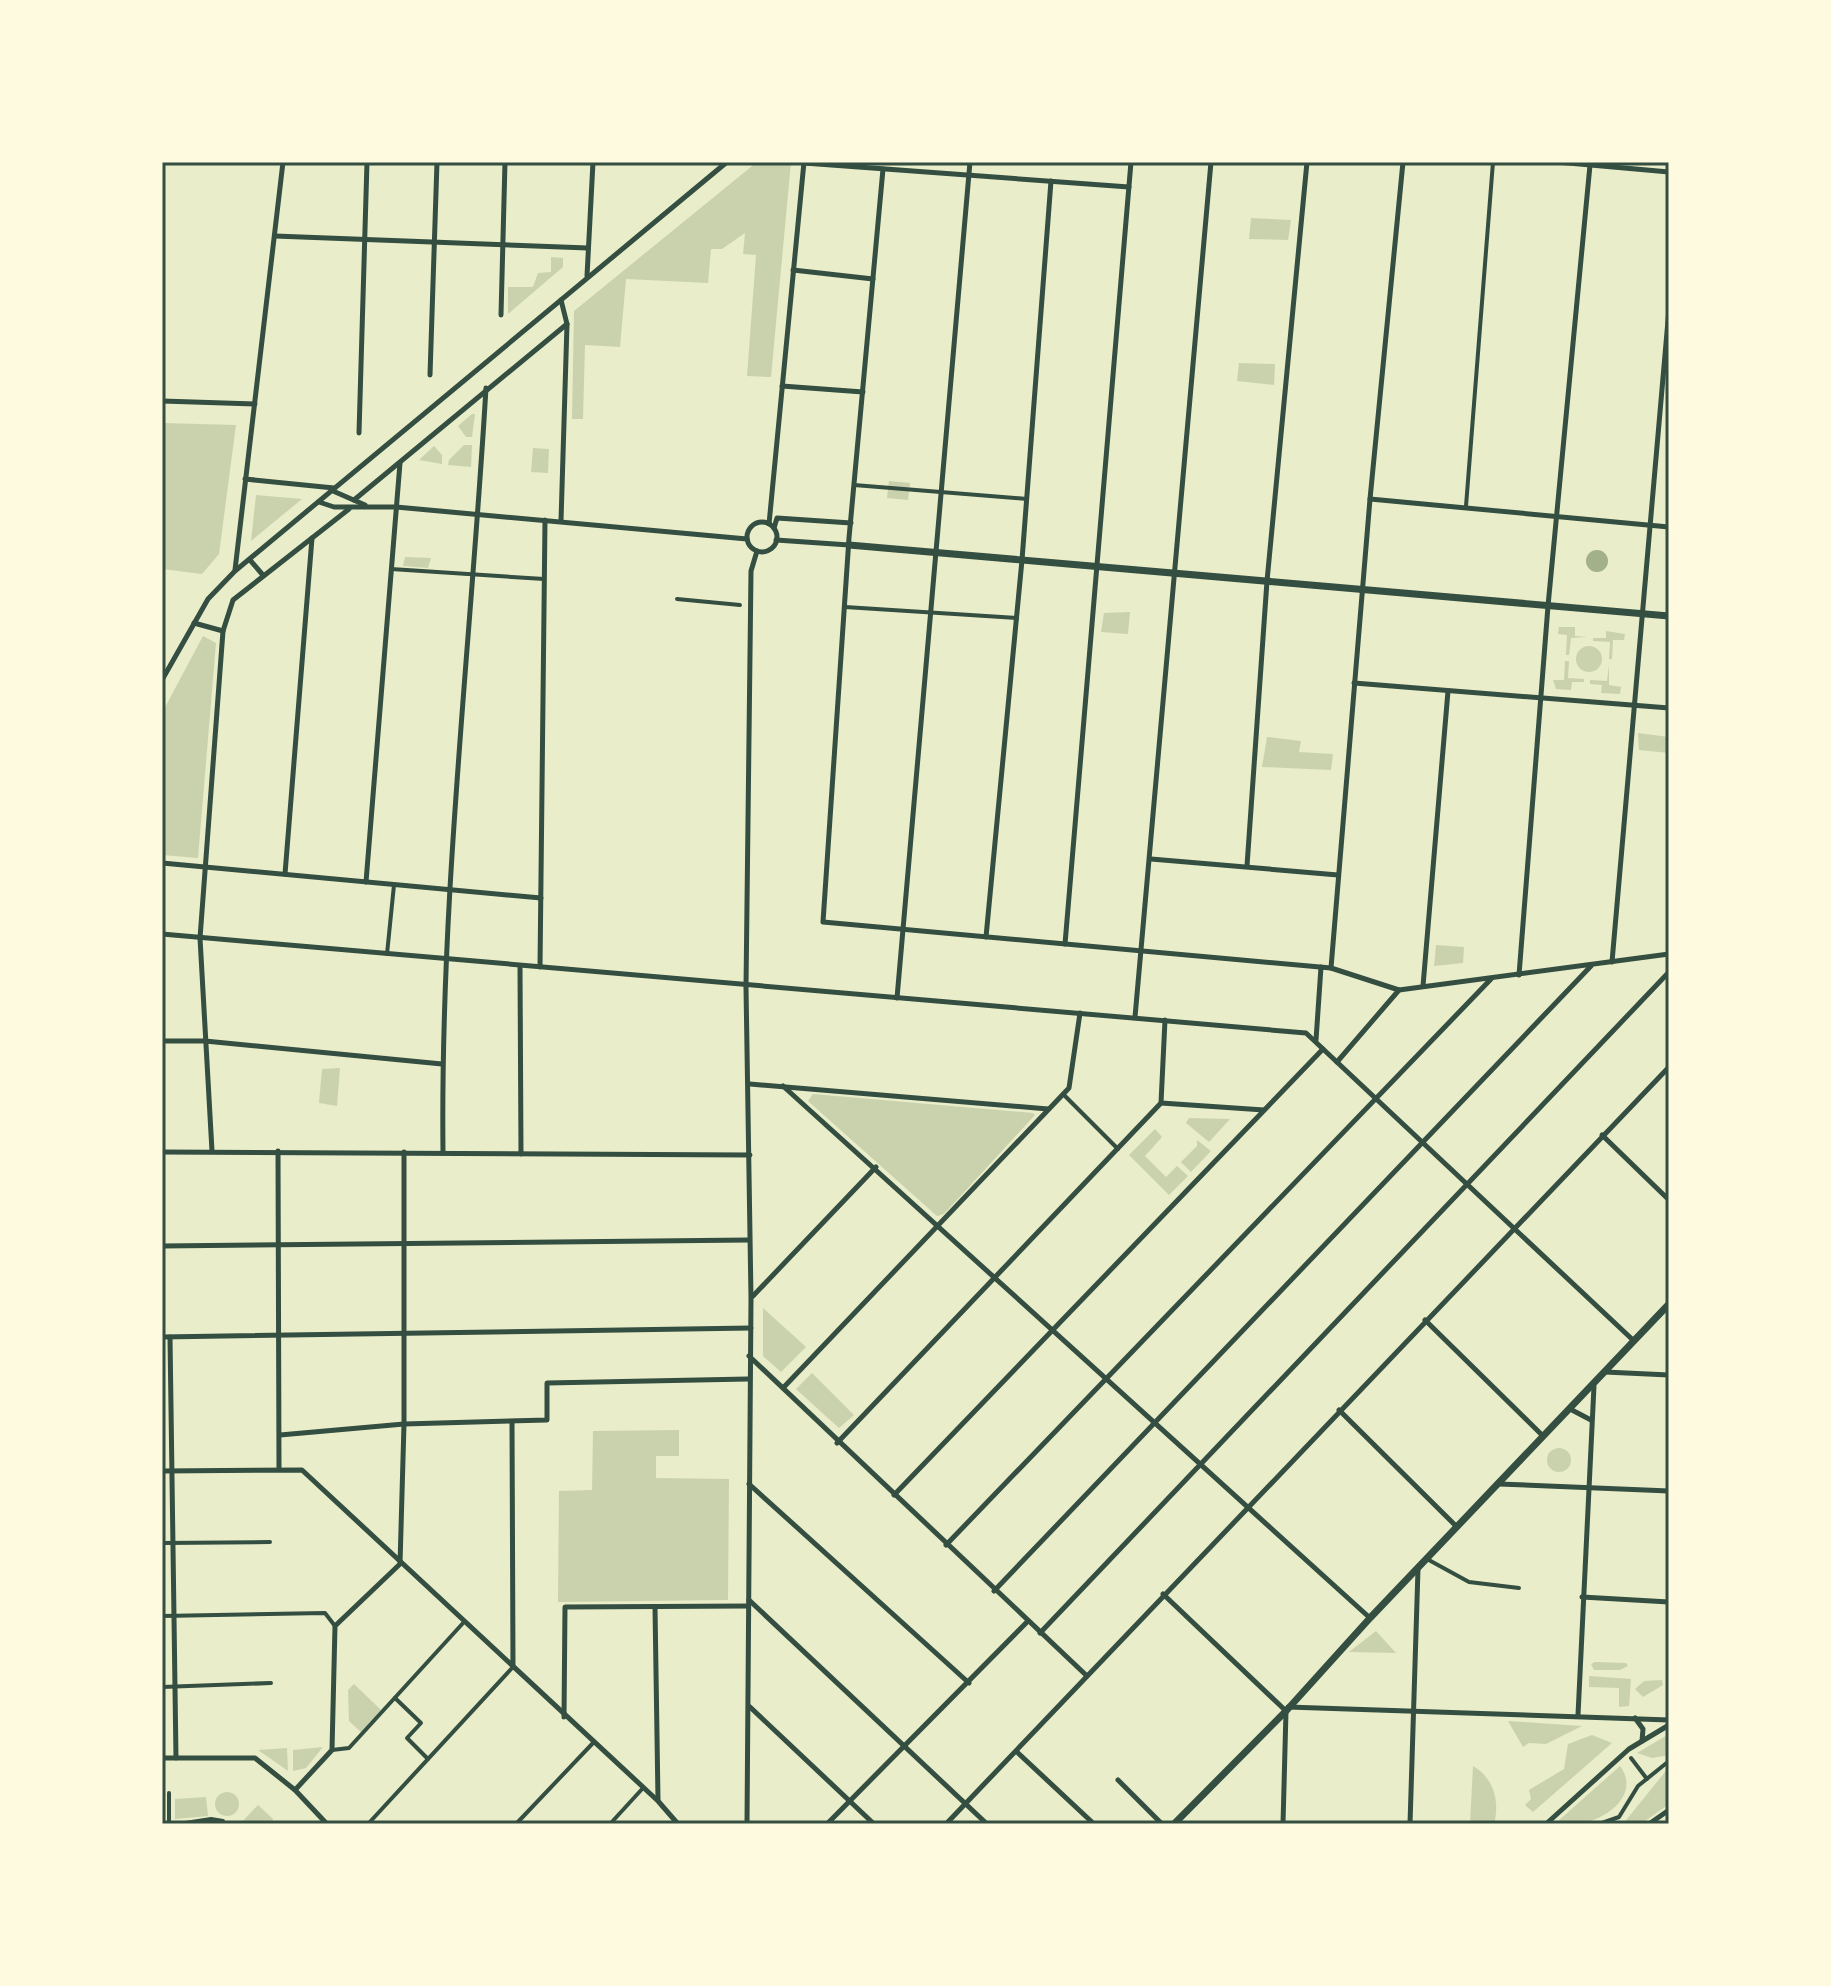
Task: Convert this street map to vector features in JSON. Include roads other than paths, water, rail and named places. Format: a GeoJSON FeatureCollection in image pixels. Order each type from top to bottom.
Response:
{"type":"FeatureCollection","features":[{"type":"Feature","properties":{"kind":"street"},"geometry":{"type":"LineString","coordinates":[[235,571],[283,162]]}},
{"type":"Feature","properties":{"kind":"street"},"geometry":{"type":"LineString","coordinates":[[359,433],[367,162]]}},
{"type":"Feature","properties":{"kind":"street"},"geometry":{"type":"LineString","coordinates":[[430,375],[437,162]]}},
{"type":"Feature","properties":{"kind":"street"},"geometry":{"type":"LineString","coordinates":[[501,315],[505,162]]}},
{"type":"Feature","properties":{"kind":"street"},"geometry":{"type":"LineString","coordinates":[[587,276],[593,162]]}},
{"type":"Feature","properties":{"kind":"street"},"geometry":{"type":"LineString","coordinates":[[162,680],[208,599],[235,571],[727,162]]}},
{"type":"Feature","properties":{"kind":"street"},"geometry":{"type":"LineString","coordinates":[[897,998],[970,162]]}},
{"type":"Feature","properties":{"kind":"street"},"geometry":{"type":"LineString","coordinates":[[1065,944],[1131,162]]}},
{"type":"Feature","properties":{"kind":"street"},"geometry":{"type":"LineString","coordinates":[[1135,1017],[1211,162]]}},
{"type":"Feature","properties":{"kind":"street"},"geometry":{"type":"LineString","coordinates":[[1247,866],[1267,581],[1307,162]]}},
{"type":"Feature","properties":{"kind":"street"},"geometry":{"type":"LineString","coordinates":[[1331,968],[1370,499],[1403,162]]}},
{"type":"Feature","properties":{"kind":"street"},"geometry":{"type":"LineString","coordinates":[[1466,506],[1493,162]]}},
{"type":"Feature","properties":{"kind":"street"},"geometry":{"type":"LineString","coordinates":[[1557,162],[1669,172]]}},
{"type":"Feature","properties":{"kind":"street"},"geometry":{"type":"LineString","coordinates":[[776,540],[771,526],[804,163],[969,178],[1129,187]]}},
{"type":"Feature","properties":{"kind":"street"},"geometry":{"type":"LineString","coordinates":[[1519,975],[1548,606],[1559,516],[1590,165]]}},
{"type":"Feature","properties":{"kind":"street"},"geometry":{"type":"LineString","coordinates":[[883,169],[849,545],[823,922],[1331,968],[1399,990],[1669,954]]}},
{"type":"Feature","properties":{"kind":"street"},"geometry":{"type":"LineString","coordinates":[[986,937],[1022,560],[1051,181]]}},
{"type":"Feature","properties":{"kind":"street"},"geometry":{"type":"LineString","coordinates":[[275,236],[588,248]]}},
{"type":"Feature","properties":{"kind":"street"},"geometry":{"type":"LineString","coordinates":[[793,270],[873,279]]}},
{"type":"Feature","properties":{"kind":"street"},"geometry":{"type":"LineString","coordinates":[[561,300],[567,324],[561,521]]}},
{"type":"Feature","properties":{"kind":"street"},"geometry":{"type":"LineString","coordinates":[[1612,962],[1640,613],[1669,309]]}},
{"type":"Feature","properties":{"kind":"street"},"geometry":{"type":"LineString","coordinates":[[354,500],[567,324]]}},
{"type":"Feature","properties":{"kind":"street"},"geometry":{"type":"LineString","coordinates":[[782,386],[863,392]]}},
{"type":"Feature","properties":{"kind":"street"},"geometry":{"type":"LineString","coordinates":[[443,1153],[446,960],[486,388]]}},
{"type":"Feature","properties":{"kind":"street"},"geometry":{"type":"LineString","coordinates":[[162,401],[255,404]]}},
{"type":"Feature","properties":{"kind":"street"},"geometry":{"type":"LineString","coordinates":[[366,882],[400,463]]}},
{"type":"Feature","properties":{"kind":"street"},"geometry":{"type":"LineString","coordinates":[[245,479],[334,490],[366,505]]}},
{"type":"Feature","properties":{"kind":"street"},"geometry":{"type":"LineString","coordinates":[[854,485],[1027,499]]}},
{"type":"Feature","properties":{"kind":"street"},"geometry":{"type":"LineString","coordinates":[[1370,499],[1669,527]]}},
{"type":"Feature","properties":{"kind":"street"},"geometry":{"type":"LineString","coordinates":[[319,502],[349,509]]}},
{"type":"Feature","properties":{"kind":"street"},"geometry":{"type":"LineString","coordinates":[[212,1151],[200,938],[223,631],[233,600],[262,574],[349,509],[366,505],[747,539],[757,551]]}},
{"type":"Feature","properties":{"kind":"street"},"geometry":{"type":"LineString","coordinates":[[771,526],[777,518],[851,523]]}},
{"type":"Feature","properties":{"kind":"street"},"geometry":{"type":"LineString","coordinates":[[540,967],[545,520]]}},
{"type":"Feature","properties":{"kind":"street"},"geometry":{"type":"LineString","coordinates":[[747,539],[749,530],[755,524],[771,526]]}},
{"type":"Feature","properties":{"kind":"street"},"geometry":{"type":"LineString","coordinates":[[285,875],[313,537]]}},
{"type":"Feature","properties":{"kind":"street"},"geometry":{"type":"LineString","coordinates":[[776,540],[1669,616]]}},
{"type":"Feature","properties":{"kind":"street"},"geometry":{"type":"LineString","coordinates":[[757,551],[767,551],[776,540]]}},
{"type":"Feature","properties":{"kind":"street"},"geometry":{"type":"LineString","coordinates":[[747,1824],[751,1298],[750,1084],[746,987],[751,571],[757,551]]}},
{"type":"Feature","properties":{"kind":"street"},"geometry":{"type":"LineString","coordinates":[[249,560],[262,574]]}},
{"type":"Feature","properties":{"kind":"street"},"geometry":{"type":"LineString","coordinates":[[391,569],[544,579]]}},
{"type":"Feature","properties":{"kind":"street"},"geometry":{"type":"LineString","coordinates":[[677,599],[740,605]]}},
{"type":"Feature","properties":{"kind":"street"},"geometry":{"type":"LineString","coordinates":[[845,607],[1017,618]]}},
{"type":"Feature","properties":{"kind":"street"},"geometry":{"type":"LineString","coordinates":[[194,623],[223,631]]}},
{"type":"Feature","properties":{"kind":"street"},"geometry":{"type":"LineString","coordinates":[[1354,683],[1669,708]]}},
{"type":"Feature","properties":{"kind":"street"},"geometry":{"type":"LineString","coordinates":[[1423,986],[1448,691]]}},
{"type":"Feature","properties":{"kind":"street"},"geometry":{"type":"LineString","coordinates":[[1151,859],[1338,875]]}},
{"type":"Feature","properties":{"kind":"street"},"geometry":{"type":"LineString","coordinates":[[162,863],[541,898]]}},
{"type":"Feature","properties":{"kind":"street"},"geometry":{"type":"LineString","coordinates":[[387,954],[394,885]]}},
{"type":"Feature","properties":{"kind":"street"},"geometry":{"type":"LineString","coordinates":[[162,934],[746,987],[1306,1033],[1634,1341]]}},
{"type":"Feature","properties":{"kind":"street"},"geometry":{"type":"LineString","coordinates":[[994,1591],[1592,965]]}},
{"type":"Feature","properties":{"kind":"street"},"geometry":{"type":"LineString","coordinates":[[520,966],[521,1154]]}},
{"type":"Feature","properties":{"kind":"street"},"geometry":{"type":"LineString","coordinates":[[1316,1041],[1321,967]]}},
{"type":"Feature","properties":{"kind":"street"},"geometry":{"type":"LineString","coordinates":[[1040,1633],[1669,972]]}},
{"type":"Feature","properties":{"kind":"street"},"geometry":{"type":"LineString","coordinates":[[946,1545],[1379,1099],[1491,979]]}},
{"type":"Feature","properties":{"kind":"street"},"geometry":{"type":"LineString","coordinates":[[1337,1062],[1399,990]]}},
{"type":"Feature","properties":{"kind":"street"},"geometry":{"type":"LineString","coordinates":[[783,1388],[1069,1088],[1080,1013]]}},
{"type":"Feature","properties":{"kind":"street"},"geometry":{"type":"LineString","coordinates":[[837,1443],[1161,1103],[1165,1020]]}},
{"type":"Feature","properties":{"kind":"street"},"geometry":{"type":"LineString","coordinates":[[162,1041],[205,1041],[442,1064]]}},
{"type":"Feature","properties":{"kind":"street"},"geometry":{"type":"LineString","coordinates":[[894,1495],[1323,1049]]}},
{"type":"Feature","properties":{"kind":"street"},"geometry":{"type":"LineString","coordinates":[[946,1824],[1669,1067]]}},
{"type":"Feature","properties":{"kind":"street"},"geometry":{"type":"LineString","coordinates":[[750,1084],[1049,1109]]}},
{"type":"Feature","properties":{"kind":"street"},"geometry":{"type":"LineString","coordinates":[[783,1086],[876,1167],[1106,1381],[1370,1618]]}},
{"type":"Feature","properties":{"kind":"street"},"geometry":{"type":"LineString","coordinates":[[1063,1094],[1118,1149]]}},
{"type":"Feature","properties":{"kind":"street"},"geometry":{"type":"LineString","coordinates":[[1161,1103],[1265,1110]]}},
{"type":"Feature","properties":{"kind":"street"},"geometry":{"type":"LineString","coordinates":[[1602,1135],[1669,1200]]}},
{"type":"Feature","properties":{"kind":"street"},"geometry":{"type":"LineString","coordinates":[[278,1151],[279,1469]]}},
{"type":"Feature","properties":{"kind":"street"},"geometry":{"type":"LineString","coordinates":[[162,1152],[750,1155]]}},
{"type":"Feature","properties":{"kind":"street"},"geometry":{"type":"LineString","coordinates":[[335,1626],[400,1564],[404,1424],[404,1152]]}},
{"type":"Feature","properties":{"kind":"street"},"geometry":{"type":"LineString","coordinates":[[751,1298],[876,1167]]}},
{"type":"Feature","properties":{"kind":"street"},"geometry":{"type":"LineString","coordinates":[[162,1246],[749,1240]]}},
{"type":"Feature","properties":{"kind":"street"},"geometry":{"type":"LineString","coordinates":[[1174,1824],[1287,1709],[1669,1304]]}},
{"type":"Feature","properties":{"kind":"street"},"geometry":{"type":"LineString","coordinates":[[1425,1320],[1543,1436]]}},
{"type":"Feature","properties":{"kind":"street"},"geometry":{"type":"LineString","coordinates":[[162,1337],[751,1328]]}},
{"type":"Feature","properties":{"kind":"street"},"geometry":{"type":"LineString","coordinates":[[170,1337],[176,1758]]}},
{"type":"Feature","properties":{"kind":"street"},"geometry":{"type":"LineString","coordinates":[[749,1356],[837,1443],[1087,1676]]}},
{"type":"Feature","properties":{"kind":"street"},"geometry":{"type":"LineString","coordinates":[[1605,1372],[1669,1375]]}},
{"type":"Feature","properties":{"kind":"street"},"geometry":{"type":"LineString","coordinates":[[280,1435],[404,1424],[547,1420],[547,1383],[748,1379]]}},
{"type":"Feature","properties":{"kind":"street"},"geometry":{"type":"LineString","coordinates":[[1578,1715],[1594,1386]]}},
{"type":"Feature","properties":{"kind":"street"},"geometry":{"type":"LineString","coordinates":[[1570,1409],[1591,1420]]}},
{"type":"Feature","properties":{"kind":"street"},"geometry":{"type":"LineString","coordinates":[[1339,1410],[1457,1527]]}},
{"type":"Feature","properties":{"kind":"street"},"geometry":{"type":"LineString","coordinates":[[368,1824],[513,1667],[512,1423]]}},
{"type":"Feature","properties":{"kind":"street"},"geometry":{"type":"LineString","coordinates":[[162,1471],[302,1470],[564,1718],[658,1801],[678,1824]]}},
{"type":"Feature","properties":{"kind":"street"},"geometry":{"type":"LineString","coordinates":[[748,1483],[969,1683]]}},
{"type":"Feature","properties":{"kind":"street"},"geometry":{"type":"LineString","coordinates":[[1499,1484],[1669,1491]]}},
{"type":"Feature","properties":{"kind":"street"},"geometry":{"type":"LineString","coordinates":[[162,1543],[270,1542]]}},
{"type":"Feature","properties":{"kind":"street"},"geometry":{"type":"LineString","coordinates":[[1427,1559],[1469,1582],[1519,1588]]}},
{"type":"Feature","properties":{"kind":"street"},"geometry":{"type":"LineString","coordinates":[[1410,1824],[1418,1567]]}},
{"type":"Feature","properties":{"kind":"street"},"geometry":{"type":"LineString","coordinates":[[1163,1594],[1287,1709],[1578,1715],[1669,1722]]}},
{"type":"Feature","properties":{"kind":"street"},"geometry":{"type":"LineString","coordinates":[[1582,1597],[1669,1602]]}},
{"type":"Feature","properties":{"kind":"street"},"geometry":{"type":"LineString","coordinates":[[748,1599],[987,1824]]}},
{"type":"Feature","properties":{"kind":"street"},"geometry":{"type":"LineString","coordinates":[[564,1718],[565,1607],[748,1606]]}},
{"type":"Feature","properties":{"kind":"street"},"geometry":{"type":"LineString","coordinates":[[655,1607],[658,1801]]}},
{"type":"Feature","properties":{"kind":"street"},"geometry":{"type":"LineString","coordinates":[[162,1616],[325,1613],[335,1626],[332,1750]]}},
{"type":"Feature","properties":{"kind":"street"},"geometry":{"type":"LineString","coordinates":[[295,1790],[332,1750],[349,1748],[464,1622]]}},
{"type":"Feature","properties":{"kind":"street"},"geometry":{"type":"LineString","coordinates":[[827,1824],[1027,1622]]}},
{"type":"Feature","properties":{"kind":"street"},"geometry":{"type":"LineString","coordinates":[[162,1687],[271,1683]]}},
{"type":"Feature","properties":{"kind":"street"},"geometry":{"type":"LineString","coordinates":[[395,1698],[421,1723],[407,1738],[428,1759]]}},
{"type":"Feature","properties":{"kind":"street"},"geometry":{"type":"LineString","coordinates":[[749,1706],[874,1824]]}},
{"type":"Feature","properties":{"kind":"street"},"geometry":{"type":"LineString","coordinates":[[1283,1824],[1287,1709]]}},
{"type":"Feature","properties":{"kind":"street"},"geometry":{"type":"LineString","coordinates":[[1634,1718],[1643,1729],[1642,1742]]}},
{"type":"Feature","properties":{"kind":"street"},"geometry":{"type":"LineString","coordinates":[[1546,1824],[1669,1722]]}},
{"type":"Feature","properties":{"kind":"street"},"geometry":{"type":"LineString","coordinates":[[516,1824],[593,1743]]}},
{"type":"Feature","properties":{"kind":"street"},"geometry":{"type":"LineString","coordinates":[[1017,1752],[1094,1824]]}},
{"type":"Feature","properties":{"kind":"street"},"geometry":{"type":"LineString","coordinates":[[162,1758],[255,1758],[295,1790],[327,1824]]}},
{"type":"Feature","properties":{"kind":"street"},"geometry":{"type":"LineString","coordinates":[[1631,1758],[1647,1779]]}},
{"type":"Feature","properties":{"kind":"street"},"geometry":{"type":"LineString","coordinates":[[1599,1824],[1619,1817],[1647,1779],[1669,1761]]}},
{"type":"Feature","properties":{"kind":"street"},"geometry":{"type":"LineString","coordinates":[[1118,1780],[1162,1824]]}},
{"type":"Feature","properties":{"kind":"street"},"geometry":{"type":"LineString","coordinates":[[610,1824],[643,1788]]}},
{"type":"Feature","properties":{"kind":"street"},"geometry":{"type":"LineString","coordinates":[[169,1793],[169,1824]]}},
{"type":"Feature","properties":{"kind":"street"},"geometry":{"type":"LineString","coordinates":[[1649,1824],[1669,1810]]}},
{"type":"Feature","properties":{"kind":"street"},"geometry":{"type":"LineString","coordinates":[[522,1817],[529,1824]]}},
{"type":"Feature","properties":{"kind":"street"},"geometry":{"type":"LineString","coordinates":[[179,1824],[211,1819],[223,1821]]}}]}
